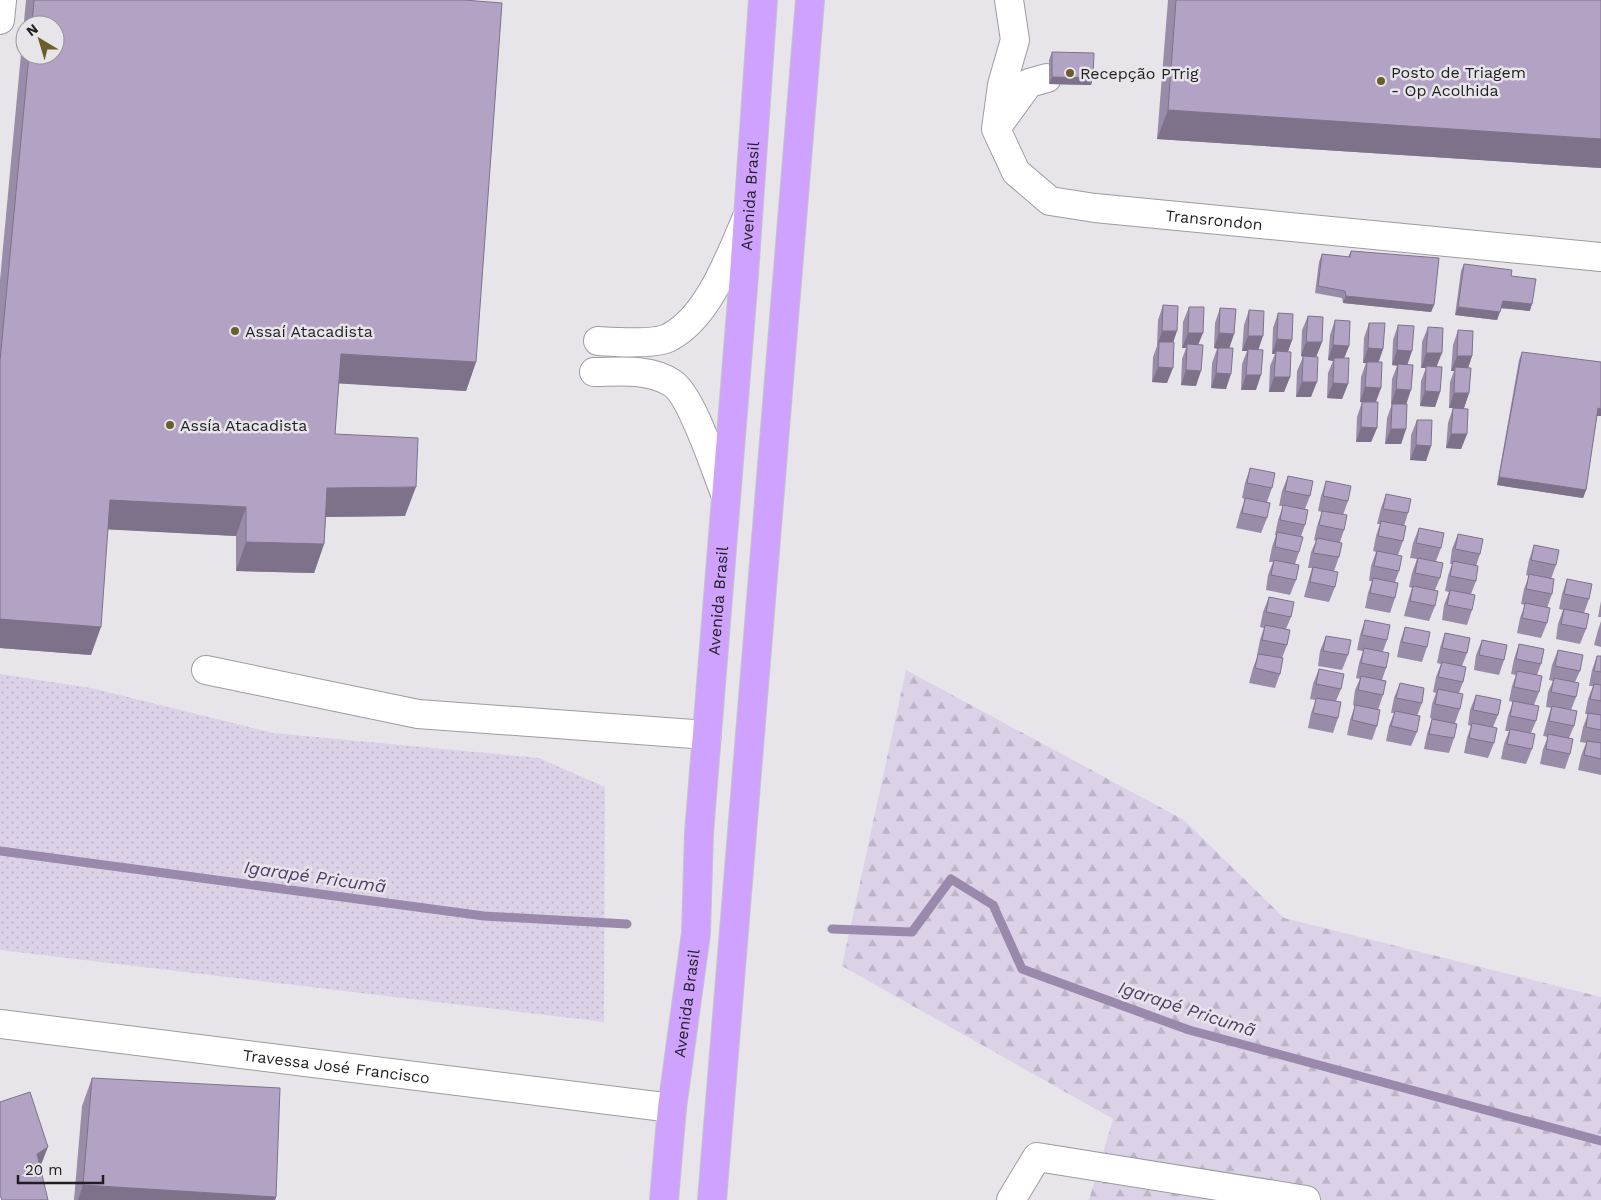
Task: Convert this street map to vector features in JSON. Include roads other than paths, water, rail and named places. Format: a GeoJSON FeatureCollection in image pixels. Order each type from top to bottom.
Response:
{"type":"FeatureCollection","features":[{"type":"Feature","properties":{"kind":"highway","name":"Avenida Brasil"},"geometry":{"type":"LineString","coordinates":[[664,1200],[672,1108],[696,933],[699,833],[748,216],[763,0]]}},
{"type":"Feature","properties":{"kind":"highway"},"geometry":{"type":"LineString","coordinates":[[712,1200],[810,0]]}},
{"type":"Feature","properties":{"kind":"street"},"geometry":{"type":"LineString","coordinates":[[0,20],[2,0]]}},
{"type":"Feature","properties":{"kind":"street"},"geometry":{"type":"LineString","coordinates":[[996,128],[1002,86],[1015,40],[1009,0]]}},
{"type":"Feature","properties":{"kind":"street"},"geometry":{"type":"LineString","coordinates":[[996,128],[1029,83],[1047,78]]}},
{"type":"Feature","properties":{"kind":"street","name":"Transrondon"},"geometry":{"type":"LineString","coordinates":[[996,128],[1016,172],[1050,202],[1095,208],[1601,257]]}},
{"type":"Feature","properties":{"kind":"street"},"geometry":{"type":"LineString","coordinates":[[598,341],[630,343],[669,338],[694,319],[724,270],[748,216]]}},
{"type":"Feature","properties":{"kind":"street"},"geometry":{"type":"LineString","coordinates":[[594,372],[644,372],[673,383],[691,408],[726,496]]}},
{"type":"Feature","properties":{"kind":"street"},"geometry":{"type":"LineString","coordinates":[[206,670],[418,714],[707,734]]}},
{"type":"Feature","properties":{"kind":"street","name":"Travessa José Francisco"},"geometry":{"type":"LineString","coordinates":[[0,1024],[672,1108]]}},
{"type":"Feature","properties":{"kind":"street"},"geometry":{"type":"LineString","coordinates":[[1011,1200],[1038,1157],[1306,1200]]}},
{"type":"Feature","properties":{"kind":"waterway","name":"Igarapé Pricumã"},"geometry":{"type":"LineString","coordinates":[[0,851],[484,916],[627,924]]}},
{"type":"Feature","properties":{"kind":"waterway","name":"Igarapé Pricumã"},"geometry":{"type":"LineString","coordinates":[[832,929],[912,932],[951,879],[993,905],[1022,969],[1189,1030],[1601,1141]]}},
{"type":"Feature","properties":{"kind":"place","name":"Recepção PTrig"},"geometry":{"type":"Point","coordinates":[1070,73]}},
{"type":"Feature","properties":{"kind":"place","name":"Posto de Triagem - Op Acolhida"},"geometry":{"type":"Point","coordinates":[1381,81]}},
{"type":"Feature","properties":{"kind":"place","name":"Assaí Atacadista"},"geometry":{"type":"Point","coordinates":[235,331]}},
{"type":"Feature","properties":{"kind":"place","name":"Assía Atacadista"},"geometry":{"type":"Point","coordinates":[170,425]}}]}
